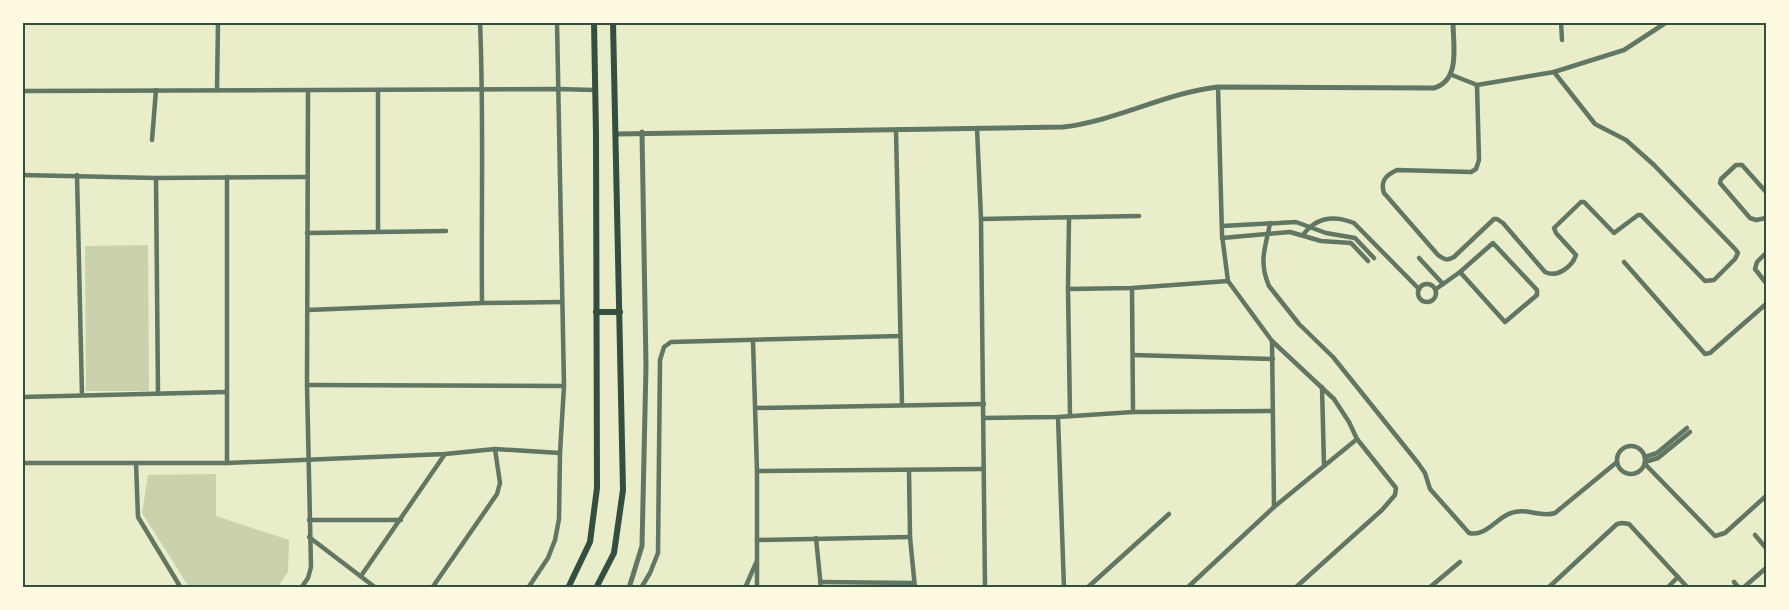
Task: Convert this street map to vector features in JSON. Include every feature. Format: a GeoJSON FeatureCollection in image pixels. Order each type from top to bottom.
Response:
{"type":"FeatureCollection","features":[{"type":"Feature","properties":{"kind":"main road"},"geometry":{"type":"LineString","coordinates":[[568,588],[590,542],[597,488],[594,22]]}},
{"type":"Feature","properties":{"kind":"main road"},"geometry":{"type":"LineString","coordinates":[[596,588],[614,553],[622,499],[613,22]]}},
{"type":"Feature","properties":{"kind":"main road"},"geometry":{"type":"LineString","coordinates":[[596,312],[620,312]]}},
{"type":"Feature","properties":{"kind":"street"},"geometry":{"type":"LineString","coordinates":[[217,90],[218,22]]}},
{"type":"Feature","properties":{"kind":"street"},"geometry":{"type":"LineString","coordinates":[[480,22],[483,89],[482,303]]}},
{"type":"Feature","properties":{"kind":"street"},"geometry":{"type":"LineString","coordinates":[[528,588],[548,558],[555,540],[559,519],[564,386],[557,22]]}},
{"type":"Feature","properties":{"kind":"street"},"geometry":{"type":"LineString","coordinates":[[616,134],[1080,125],[1200,89],[1218,87],[1427,89],[1439,87],[1446,83],[1452,75],[1453,22]]}},
{"type":"Feature","properties":{"kind":"street"},"geometry":{"type":"LineString","coordinates":[[1561,22],[1562,40]]}},
{"type":"Feature","properties":{"kind":"street"},"geometry":{"type":"LineString","coordinates":[[1452,75],[1477,85],[1554,72],[1623,50],[1667,22]]}},
{"type":"Feature","properties":{"kind":"street"},"geometry":{"type":"LineString","coordinates":[[1477,85],[1479,160],[1476,169],[1471,172],[1397,170],[1388,174],[1382,187],[1384,193],[1444,260],[1454,257],[1494,219],[1497,219],[1545,272],[1556,274],[1574,262],[1576,255],[1554,228],[1581,202],[1584,202],[1614,233],[1641,215],[1705,281],[1714,280],[1735,259],[1738,253],[1736,250],[1654,165],[1626,141],[1595,124],[1554,72]]}},
{"type":"Feature","properties":{"kind":"street"},"geometry":{"type":"LineString","coordinates":[[1218,87],[1222,238],[1227,281],[1272,341],[1322,386],[1344,412],[1357,439],[1396,488],[1395,495],[1382,510],[1295,588]]}},
{"type":"Feature","properties":{"kind":"street"},"geometry":{"type":"LineString","coordinates":[[152,140],[156,90]]}},
{"type":"Feature","properties":{"kind":"street"},"geometry":{"type":"LineString","coordinates":[[378,90],[378,231]]}},
{"type":"Feature","properties":{"kind":"street"},"geometry":{"type":"LineString","coordinates":[[22,91],[594,90]]}},
{"type":"Feature","properties":{"kind":"street"},"geometry":{"type":"LineString","coordinates":[[301,588],[308,578],[310,567],[307,385],[308,91]]}},
{"type":"Feature","properties":{"kind":"street"},"geometry":{"type":"LineString","coordinates":[[976,128],[981,219],[986,588]]}},
{"type":"Feature","properties":{"kind":"street"},"geometry":{"type":"LineString","coordinates":[[896,130],[902,404]]}},
{"type":"Feature","properties":{"kind":"street"},"geometry":{"type":"LineString","coordinates":[[629,588],[642,546],[646,366],[642,132]]}},
{"type":"Feature","properties":{"kind":"street"},"geometry":{"type":"LineString","coordinates":[[1767,192],[1742,165],[1736,165],[1720,183],[1750,218],[1756,220],[1767,218]]}},
{"type":"Feature","properties":{"kind":"street"},"geometry":{"type":"LineString","coordinates":[[77,175],[82,395]]}},
{"type":"Feature","properties":{"kind":"street"},"geometry":{"type":"LineString","coordinates":[[22,176],[307,177]]}},
{"type":"Feature","properties":{"kind":"street"},"geometry":{"type":"LineString","coordinates":[[226,463],[227,177]]}},
{"type":"Feature","properties":{"kind":"street"},"geometry":{"type":"LineString","coordinates":[[156,178],[159,394]]}},
{"type":"Feature","properties":{"kind":"street"},"geometry":{"type":"LineString","coordinates":[[981,219],[1139,216]]}},
{"type":"Feature","properties":{"kind":"street"},"geometry":{"type":"LineString","coordinates":[[1069,218],[1070,416]]}},
{"type":"Feature","properties":{"kind":"street"},"geometry":{"type":"LineString","coordinates":[[1303,235],[1316,221],[1343,220],[1354,223],[1419,289],[1420,298],[1427,302],[1435,298],[1436,289],[1494,243],[1538,292],[1536,297],[1508,322],[1505,322],[1460,272]]}},
{"type":"Feature","properties":{"kind":"street"},"geometry":{"type":"LineString","coordinates":[[1222,226],[1296,222],[1326,233],[1355,238],[1374,258]]}},
{"type":"Feature","properties":{"kind":"street"},"geometry":{"type":"LineString","coordinates":[[1270,223],[1263,252],[1269,286],[1299,324],[1321,344],[1421,467],[1430,489],[1468,533],[1476,535],[1483,532],[1506,514],[1518,510],[1555,513],[1617,462],[1619,453],[1626,446],[1636,446],[1640,449],[1645,461],[1715,536],[1725,533],[1767,496]]}},
{"type":"Feature","properties":{"kind":"street"},"geometry":{"type":"LineString","coordinates":[[307,233],[446,231]]}},
{"type":"Feature","properties":{"kind":"street"},"geometry":{"type":"LineString","coordinates":[[1222,238],[1290,232],[1321,241],[1349,243],[1368,261]]}},
{"type":"Feature","properties":{"kind":"street"},"geometry":{"type":"LineString","coordinates":[[1767,253],[1757,262],[1755,269],[1767,283]]}},
{"type":"Feature","properties":{"kind":"street"},"geometry":{"type":"LineString","coordinates":[[1419,258],[1443,284]]}},
{"type":"Feature","properties":{"kind":"street"},"geometry":{"type":"LineString","coordinates":[[1624,262],[1705,354],[1710,353],[1767,304]]}},
{"type":"Feature","properties":{"kind":"street"},"geometry":{"type":"LineString","coordinates":[[1068,289],[1132,288],[1227,281]]}},
{"type":"Feature","properties":{"kind":"street"},"geometry":{"type":"LineString","coordinates":[[1419,289],[1423,284],[1429,283],[1436,289]]}},
{"type":"Feature","properties":{"kind":"street"},"geometry":{"type":"LineString","coordinates":[[1132,288],[1133,412]]}},
{"type":"Feature","properties":{"kind":"street"},"geometry":{"type":"LineString","coordinates":[[308,310],[561,302]]}},
{"type":"Feature","properties":{"kind":"street"},"geometry":{"type":"LineString","coordinates":[[641,588],[658,553],[661,353],[664,347],[671,342],[900,336]]}},
{"type":"Feature","properties":{"kind":"street"},"geometry":{"type":"LineString","coordinates":[[753,341],[757,471],[757,588]]}},
{"type":"Feature","properties":{"kind":"street"},"geometry":{"type":"LineString","coordinates":[[1272,341],[1271,411],[1274,507]]}},
{"type":"Feature","properties":{"kind":"street"},"geometry":{"type":"LineString","coordinates":[[1133,356],[1273,358]]}},
{"type":"Feature","properties":{"kind":"street"},"geometry":{"type":"LineString","coordinates":[[307,385],[564,386]]}},
{"type":"Feature","properties":{"kind":"street"},"geometry":{"type":"LineString","coordinates":[[1322,386],[1324,465]]}},
{"type":"Feature","properties":{"kind":"street"},"geometry":{"type":"LineString","coordinates":[[22,398],[226,392]]}},
{"type":"Feature","properties":{"kind":"street"},"geometry":{"type":"LineString","coordinates":[[755,408],[984,404]]}},
{"type":"Feature","properties":{"kind":"street"},"geometry":{"type":"LineString","coordinates":[[984,418],[1058,417],[1133,412],[1271,411]]}},
{"type":"Feature","properties":{"kind":"street"},"geometry":{"type":"LineString","coordinates":[[1058,417],[1064,588]]}},
{"type":"Feature","properties":{"kind":"street"},"geometry":{"type":"LineString","coordinates":[[1617,462],[1621,470],[1629,474],[1638,473],[1645,461],[1689,430]]}},
{"type":"Feature","properties":{"kind":"street"},"geometry":{"type":"LineString","coordinates":[[1187,588],[1274,507],[1357,439]]}},
{"type":"Feature","properties":{"kind":"street"},"geometry":{"type":"LineString","coordinates":[[22,462],[226,463],[445,454],[495,449],[560,453]]}},
{"type":"Feature","properties":{"kind":"street"},"geometry":{"type":"LineString","coordinates":[[432,588],[497,494],[500,483],[495,449]]}},
{"type":"Feature","properties":{"kind":"street"},"geometry":{"type":"LineString","coordinates":[[361,576],[445,454]]}},
{"type":"Feature","properties":{"kind":"street"},"geometry":{"type":"LineString","coordinates":[[136,463],[138,517],[181,588]]}},
{"type":"Feature","properties":{"kind":"street"},"geometry":{"type":"LineString","coordinates":[[757,471],[984,469]]}},
{"type":"Feature","properties":{"kind":"street"},"geometry":{"type":"LineString","coordinates":[[816,538],[821,585],[914,585],[910,537],[909,470]]}},
{"type":"Feature","properties":{"kind":"street"},"geometry":{"type":"LineString","coordinates":[[1087,588],[1169,514]]}},
{"type":"Feature","properties":{"kind":"street"},"geometry":{"type":"LineString","coordinates":[[309,520],[401,520]]}},
{"type":"Feature","properties":{"kind":"street"},"geometry":{"type":"LineString","coordinates":[[1548,588],[1617,524],[1622,523],[1629,524],[1688,588]]}},
{"type":"Feature","properties":{"kind":"street"},"geometry":{"type":"LineString","coordinates":[[1755,535],[1767,548]]}},
{"type":"Feature","properties":{"kind":"street"},"geometry":{"type":"LineString","coordinates":[[309,537],[376,588]]}},
{"type":"Feature","properties":{"kind":"street"},"geometry":{"type":"LineString","coordinates":[[757,540],[910,537]]}},
{"type":"Feature","properties":{"kind":"street"},"geometry":{"type":"LineString","coordinates":[[745,588],[757,562]]}},
{"type":"Feature","properties":{"kind":"street"},"geometry":{"type":"LineString","coordinates":[[1429,588],[1460,562]]}},
{"type":"Feature","properties":{"kind":"street"},"geometry":{"type":"LineString","coordinates":[[1734,582],[1741,588],[1766,568]]}},
{"type":"Feature","properties":{"kind":"street"},"geometry":{"type":"LineString","coordinates":[[1667,588],[1678,577]]}},
{"type":"Feature","properties":{"kind":"green space"},"geometry":{"type":"Polygon","coordinates":[[[148,245],[149,391],[86,391],[85,246],[148,245]]]}},
{"type":"Feature","properties":{"kind":"green space"},"geometry":{"type":"Polygon","coordinates":[[[216,474],[216,516],[289,540],[288,572],[278,587],[189,587],[142,513],[148,475],[216,474]]]}}]}
